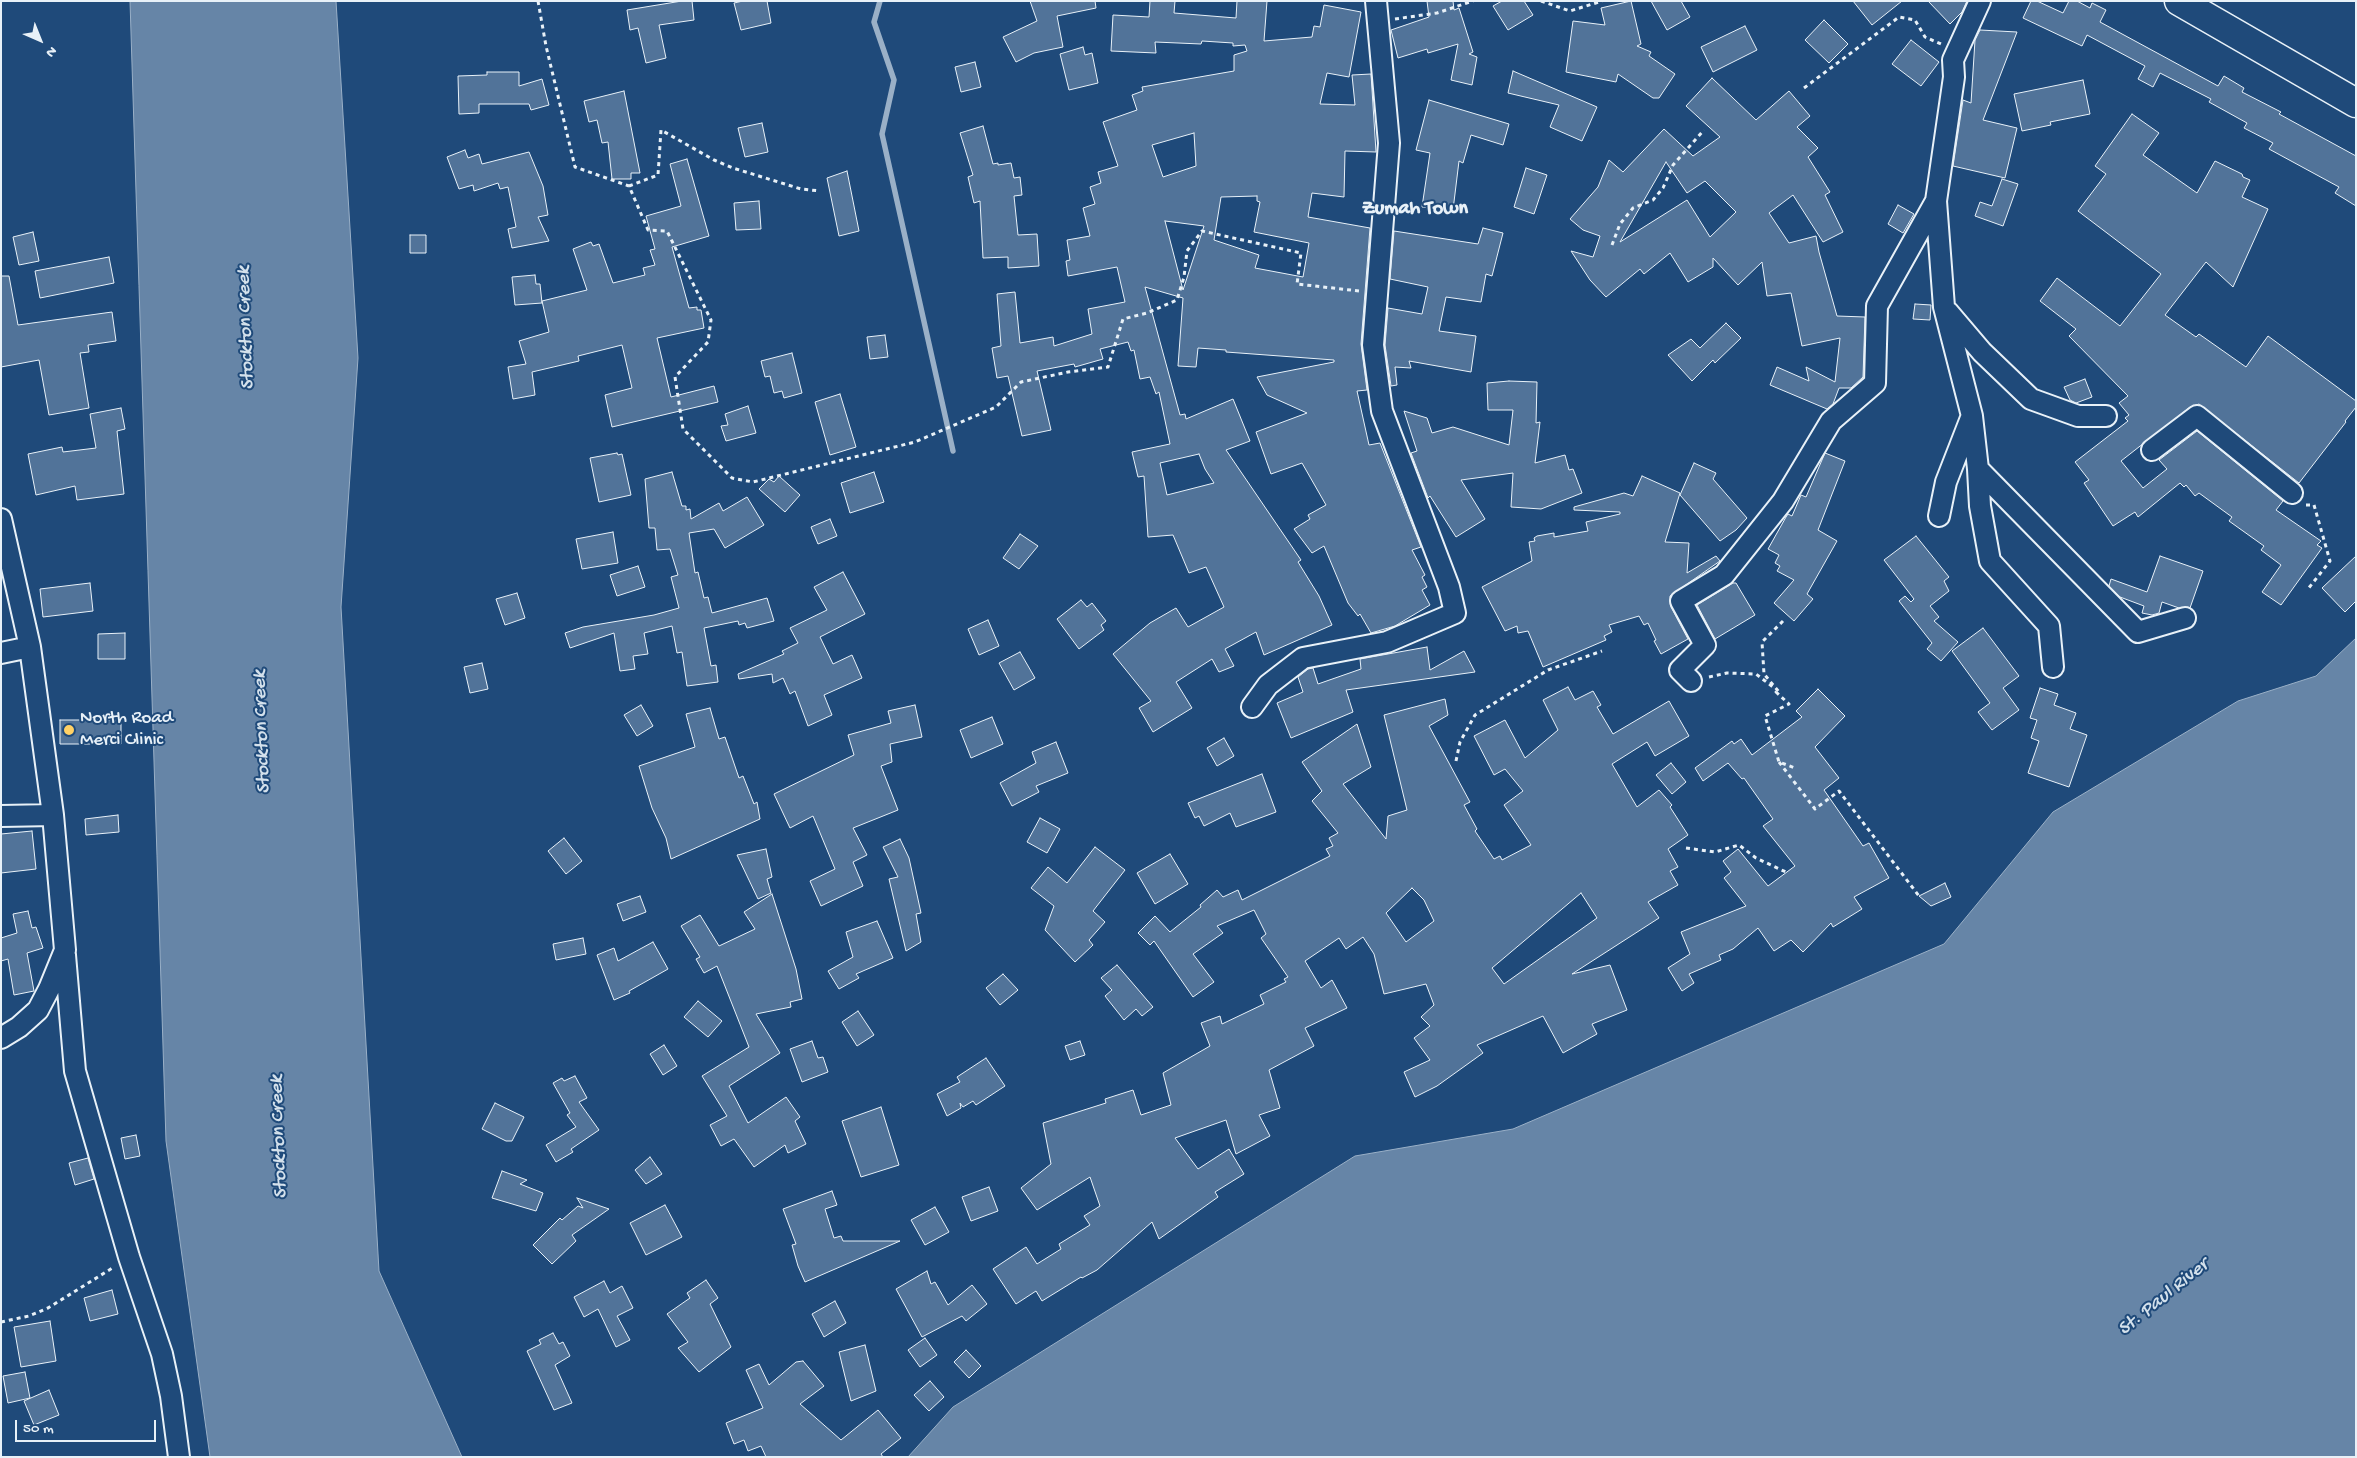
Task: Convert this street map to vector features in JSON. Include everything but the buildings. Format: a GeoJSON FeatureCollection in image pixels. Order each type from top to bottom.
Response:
{"type":"FeatureCollection","features":[{"type":"Feature","properties":{"kind":"highway"},"geometry":{"type":"LineString","coordinates":[[2179,1],[2356,103]]}},
{"type":"Feature","properties":{"kind":"street"},"geometry":{"type":"LineString","coordinates":[[1252,707],[1268,686],[1303,658],[1388,642],[1455,613],[1449,587],[1382,411],[1373,346],[1389,143],[1376,1]]}},
{"type":"Feature","properties":{"kind":"street"},"geometry":{"type":"LineString","coordinates":[[1980,1],[1953,60],[1954,77],[1936,201],[1944,307],[1972,416],[1980,506],[1990,561],[2049,626],[2053,667]]}},
{"type":"Feature","properties":{"kind":"street"},"geometry":{"type":"LineString","coordinates":[[1690,681],[1680,670],[1705,645],[1681,601],[1724,575],[1783,501],[1831,421],[1875,383],[1877,306],[1936,201]]}},
{"type":"Feature","properties":{"kind":"street"},"geometry":{"type":"LineString","coordinates":[[1944,307],[1982,352],[2031,399],[2078,416],[2106,416]]}},
{"type":"Feature","properties":{"kind":"street"},"geometry":{"type":"LineString","coordinates":[[1940,516],[1946,482],[1972,416]]}},
{"type":"Feature","properties":{"kind":"street"},"geometry":{"type":"LineString","coordinates":[[2152,450],[2197,416],[2292,493]]}},
{"type":"Feature","properties":{"kind":"street"},"geometry":{"type":"LineString","coordinates":[[1978,469],[2138,632],[2184,618]]}},
{"type":"Feature","properties":{"kind":"street"},"geometry":{"type":"LineString","coordinates":[[1,519],[30,647],[53,815],[75,1071],[129,1257],[162,1354],[171,1396],[179,1457]]}},
{"type":"Feature","properties":{"kind":"street"},"geometry":{"type":"LineString","coordinates":[[1,653],[30,647]]}},
{"type":"Feature","properties":{"kind":"street"},"geometry":{"type":"LineString","coordinates":[[1,816],[53,815]]}},
{"type":"Feature","properties":{"kind":"street"},"geometry":{"type":"LineString","coordinates":[[1,1038],[19,1027],[38,1010],[65,950]]}},
{"type":"Feature","properties":{"kind":"path"},"geometry":{"type":"LineString","coordinates":[[538,1],[546,46],[575,167],[629,186],[658,175],[661,130],[714,160],[733,168],[801,189],[820,191]]}},
{"type":"Feature","properties":{"kind":"path"},"geometry":{"type":"LineString","coordinates":[[1378,23],[1416,14],[1437,12],[1473,1]]}},
{"type":"Feature","properties":{"kind":"path"},"geometry":{"type":"LineString","coordinates":[[1541,1],[1570,11],[1602,1]]}},
{"type":"Feature","properties":{"kind":"path"},"geometry":{"type":"LineString","coordinates":[[1804,88],[1899,17],[1915,20],[1925,37],[1940,44],[1953,60]]}},
{"type":"Feature","properties":{"kind":"path"},"geometry":{"type":"LineString","coordinates":[[1612,245],[1620,224],[1632,208],[1653,200],[1663,188],[1673,165],[1704,130]]}},
{"type":"Feature","properties":{"kind":"path"},"geometry":{"type":"LineString","coordinates":[[629,186],[648,230],[667,231],[711,320],[708,342],[675,377],[683,429],[732,478],[752,482],[914,442],[996,407],[1021,382],[1068,372],[1108,367],[1123,320],[1147,313],[1177,300],[1184,277],[1187,251],[1202,232],[1302,253],[1297,284],[1378,293]]}},
{"type":"Feature","properties":{"kind":"path"},"geometry":{"type":"LineString","coordinates":[[2292,493],[2301,506],[2314,505],[2330,561],[2308,590]]}},
{"type":"Feature","properties":{"kind":"path"},"geometry":{"type":"LineString","coordinates":[[1779,692],[1764,674],[1762,642],[1783,621]]}},
{"type":"Feature","properties":{"kind":"path"},"geometry":{"type":"LineString","coordinates":[[1456,761],[1460,742],[1475,715],[1548,670],[1602,651]]}},
{"type":"Feature","properties":{"kind":"path"},"geometry":{"type":"LineString","coordinates":[[1690,681],[1727,673],[1756,674],[1779,692]]}},
{"type":"Feature","properties":{"kind":"path"},"geometry":{"type":"LineString","coordinates":[[1779,692],[1776,692],[1789,704],[1765,716],[1779,762],[1815,810],[1839,791],[1919,896]]}},
{"type":"Feature","properties":{"kind":"path"},"geometry":{"type":"LineString","coordinates":[[1779,762],[1794,768]]}},
{"type":"Feature","properties":{"kind":"path"},"geometry":{"type":"LineString","coordinates":[[1686,848],[1715,852],[1739,845],[1756,858],[1788,873]]}},
{"type":"Feature","properties":{"kind":"path"},"geometry":{"type":"LineString","coordinates":[[1,1322],[28,1316],[48,1308],[129,1257]]}},
{"type":"Feature","properties":{"kind":"water","name":"Stockton Creek"},"geometry":{"type":"Polygon","coordinates":[[[130,1],[336,1],[358,358],[341,607],[379,1271],[462,1457],[210,1457],[166,1141],[130,1]]]}},
{"type":"Feature","properties":{"kind":"water","name":"St. Paul River"},"geometry":{"type":"Polygon","coordinates":[[[2356,638],[2356,1457],[908,1457],[953,1407],[1355,1156],[1513,1129],[1944,944],[2053,812],[2238,701],[2316,676],[2356,638]]]}},
{"type":"Feature","properties":{"kind":"waterway"},"geometry":{"type":"LineString","coordinates":[[880,1],[874,22],[894,80],[882,134],[953,451]]}},
{"type":"Feature","properties":{"kind":"place","name":"North Road Merci Clinic"},"geometry":{"type":"Point","coordinates":[69,730]}},
{"type":"Feature","properties":{"kind":"district","name":"Zumah Town"},"geometry":{"type":"Point","coordinates":[1415,210]}}]}
